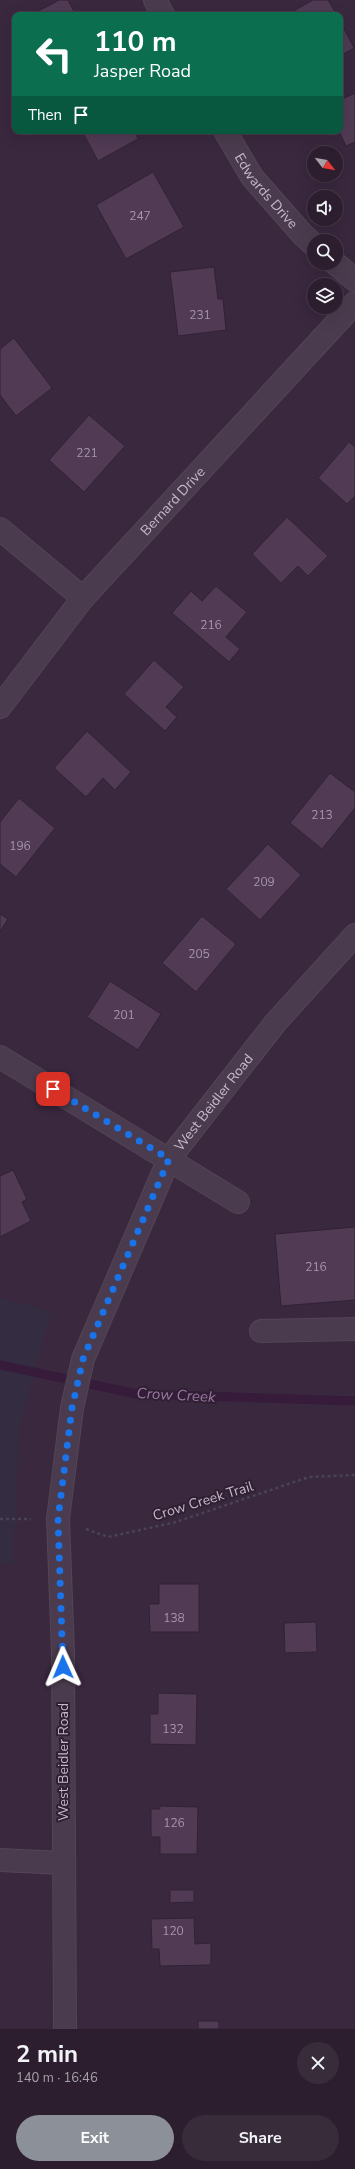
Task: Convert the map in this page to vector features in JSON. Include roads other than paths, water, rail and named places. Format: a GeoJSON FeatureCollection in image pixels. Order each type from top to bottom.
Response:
{"type":"FeatureCollection","features":[{"type":"Feature","properties":{"kind":"street"},"geometry":{"type":"LineString","coordinates":[[155,0],[161,12]]}},
{"type":"Feature","properties":{"kind":"street","name":"Edwards Drive"},"geometry":{"type":"LineString","coordinates":[[226,134],[252,177],[307,239]]}},
{"type":"Feature","properties":{"kind":"street"},"geometry":{"type":"LineString","coordinates":[[343,270],[355,280]]}},
{"type":"Feature","properties":{"kind":"street","name":"Bernard Drive"},"geometry":{"type":"LineString","coordinates":[[0,708],[83,598],[355,304]]}},
{"type":"Feature","properties":{"kind":"street"},"geometry":{"type":"LineString","coordinates":[[0,529],[83,598]]}},
{"type":"Feature","properties":{"kind":"street","name":"West Beidler Road"},"geometry":{"type":"LineString","coordinates":[[65,2029],[63,1653],[58,1519],[72,1408],[83,1359],[169,1159],[276,1022],[355,935]]}},
{"type":"Feature","properties":{"kind":"street"},"geometry":{"type":"LineString","coordinates":[[0,1057],[238,1202]]}},
{"type":"Feature","properties":{"kind":"street"},"geometry":{"type":"LineString","coordinates":[[261,1332],[355,1329]]}},
{"type":"Feature","properties":{"kind":"street"},"geometry":{"type":"LineString","coordinates":[[0,1860],[63,1863]]}},
{"type":"Feature","properties":{"kind":"waterway","name":"Crow Creek"},"geometry":{"type":"LineString","coordinates":[[0,1365],[137,1394],[355,1401]]}}]}
